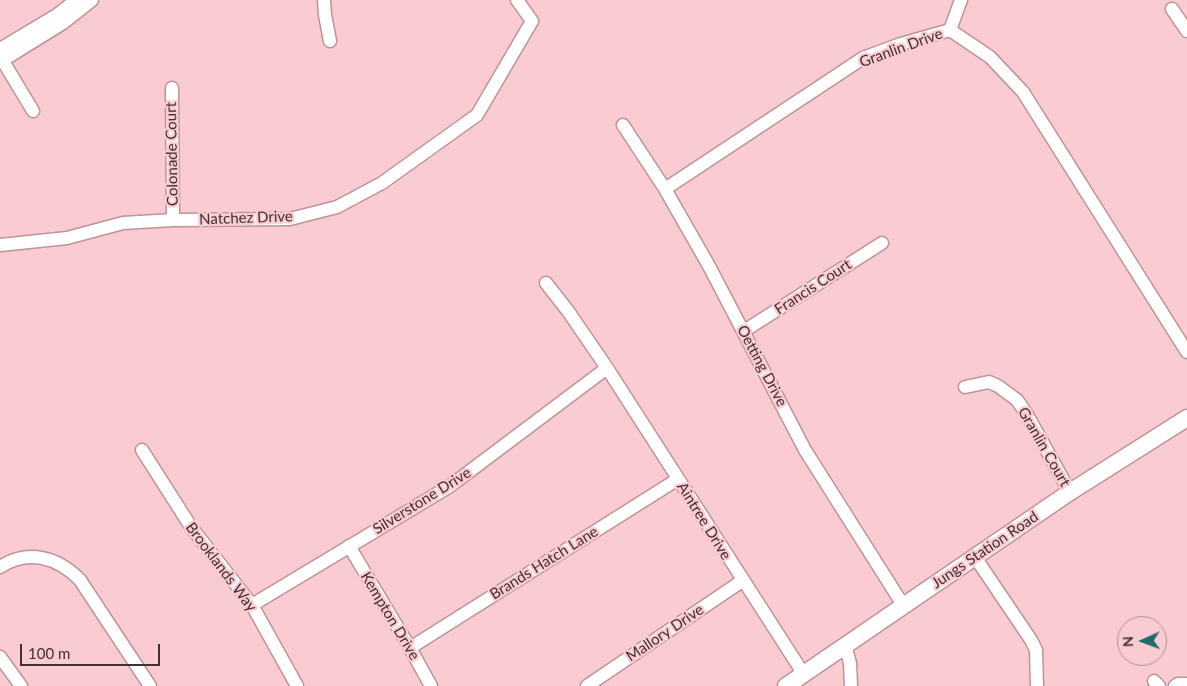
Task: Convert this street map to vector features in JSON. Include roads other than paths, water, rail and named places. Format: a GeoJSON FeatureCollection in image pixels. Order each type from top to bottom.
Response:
{"type":"FeatureCollection","features":[{"type":"Feature","properties":{"kind":"main road","name":"Jungs Station Road"},"geometry":{"type":"LineString","coordinates":[[786,686],[1070,492],[1187,418]]}},
{"type":"Feature","properties":{"kind":"street"},"geometry":{"type":"LineString","coordinates":[[1,57],[76,0]]}},
{"type":"Feature","properties":{"kind":"street"},"geometry":{"type":"LineString","coordinates":[[1,57],[63,23],[92,0]]}},
{"type":"Feature","properties":{"kind":"street"},"geometry":{"type":"LineString","coordinates":[[324,0],[330,41]]}},
{"type":"Feature","properties":{"kind":"street","name":"Natchez Drive"},"geometry":{"type":"LineString","coordinates":[[0,245],[67,238],[123,223],[173,220],[290,219],[337,207],[382,182],[477,115],[532,21],[517,0]]}},
{"type":"Feature","properties":{"kind":"street"},"geometry":{"type":"LineString","coordinates":[[950,30],[961,0]]}},
{"type":"Feature","properties":{"kind":"street"},"geometry":{"type":"LineString","coordinates":[[1172,8],[1187,31]]}},
{"type":"Feature","properties":{"kind":"street","name":"Granlin Drive"},"geometry":{"type":"LineString","coordinates":[[665,189],[864,58],[901,44],[950,30],[990,57],[1023,92],[1187,352]]}},
{"type":"Feature","properties":{"kind":"street"},"geometry":{"type":"LineString","coordinates":[[1,57],[33,111]]}},
{"type":"Feature","properties":{"kind":"street","name":"Colonade Court"},"geometry":{"type":"LineString","coordinates":[[172,88],[173,220]]}},
{"type":"Feature","properties":{"kind":"street","name":"Oetting Drive"},"geometry":{"type":"LineString","coordinates":[[623,124],[665,189],[709,266],[805,450],[903,605]]}},
{"type":"Feature","properties":{"kind":"street","name":"Francis Court"},"geometry":{"type":"LineString","coordinates":[[744,331],[882,243]]}},
{"type":"Feature","properties":{"kind":"street","name":"Aintree Drive"},"geometry":{"type":"LineString","coordinates":[[546,283],[568,311],[607,368],[803,674]]}},
{"type":"Feature","properties":{"kind":"street","name":"Silverstone Drive"},"geometry":{"type":"LineString","coordinates":[[252,605],[450,486],[607,368]]}},
{"type":"Feature","properties":{"kind":"street","name":"Granlin Court"},"geometry":{"type":"LineString","coordinates":[[965,387],[989,382],[998,386],[1017,400],[1070,492]]}},
{"type":"Feature","properties":{"kind":"street","name":"Brooklands Way"},"geometry":{"type":"LineString","coordinates":[[142,450],[190,526],[252,605],[297,686]]}},
{"type":"Feature","properties":{"kind":"street","name":"Brands Hatch Lane"},"geometry":{"type":"LineString","coordinates":[[410,648],[678,479]]}},
{"type":"Feature","properties":{"kind":"street","name":"Kempton Drive"},"geometry":{"type":"LineString","coordinates":[[349,546],[410,648],[430,686]]}},
{"type":"Feature","properties":{"kind":"street"},"geometry":{"type":"LineString","coordinates":[[0,567],[10,560],[41,557],[57,562],[72,571],[80,580],[150,686]]}},
{"type":"Feature","properties":{"kind":"street"},"geometry":{"type":"LineString","coordinates":[[975,557],[1036,650],[1037,686]]}},
{"type":"Feature","properties":{"kind":"street","name":"Mallory Drive"},"geometry":{"type":"LineString","coordinates":[[587,686],[742,581]]}},
{"type":"Feature","properties":{"kind":"street"},"geometry":{"type":"LineString","coordinates":[[844,645],[850,663],[851,686]]}},
{"type":"Feature","properties":{"kind":"street"},"geometry":{"type":"LineString","coordinates":[[0,657],[21,686]]}},
{"type":"Feature","properties":{"kind":"street"},"geometry":{"type":"LineString","coordinates":[[1175,686],[1187,684]]}}]}
